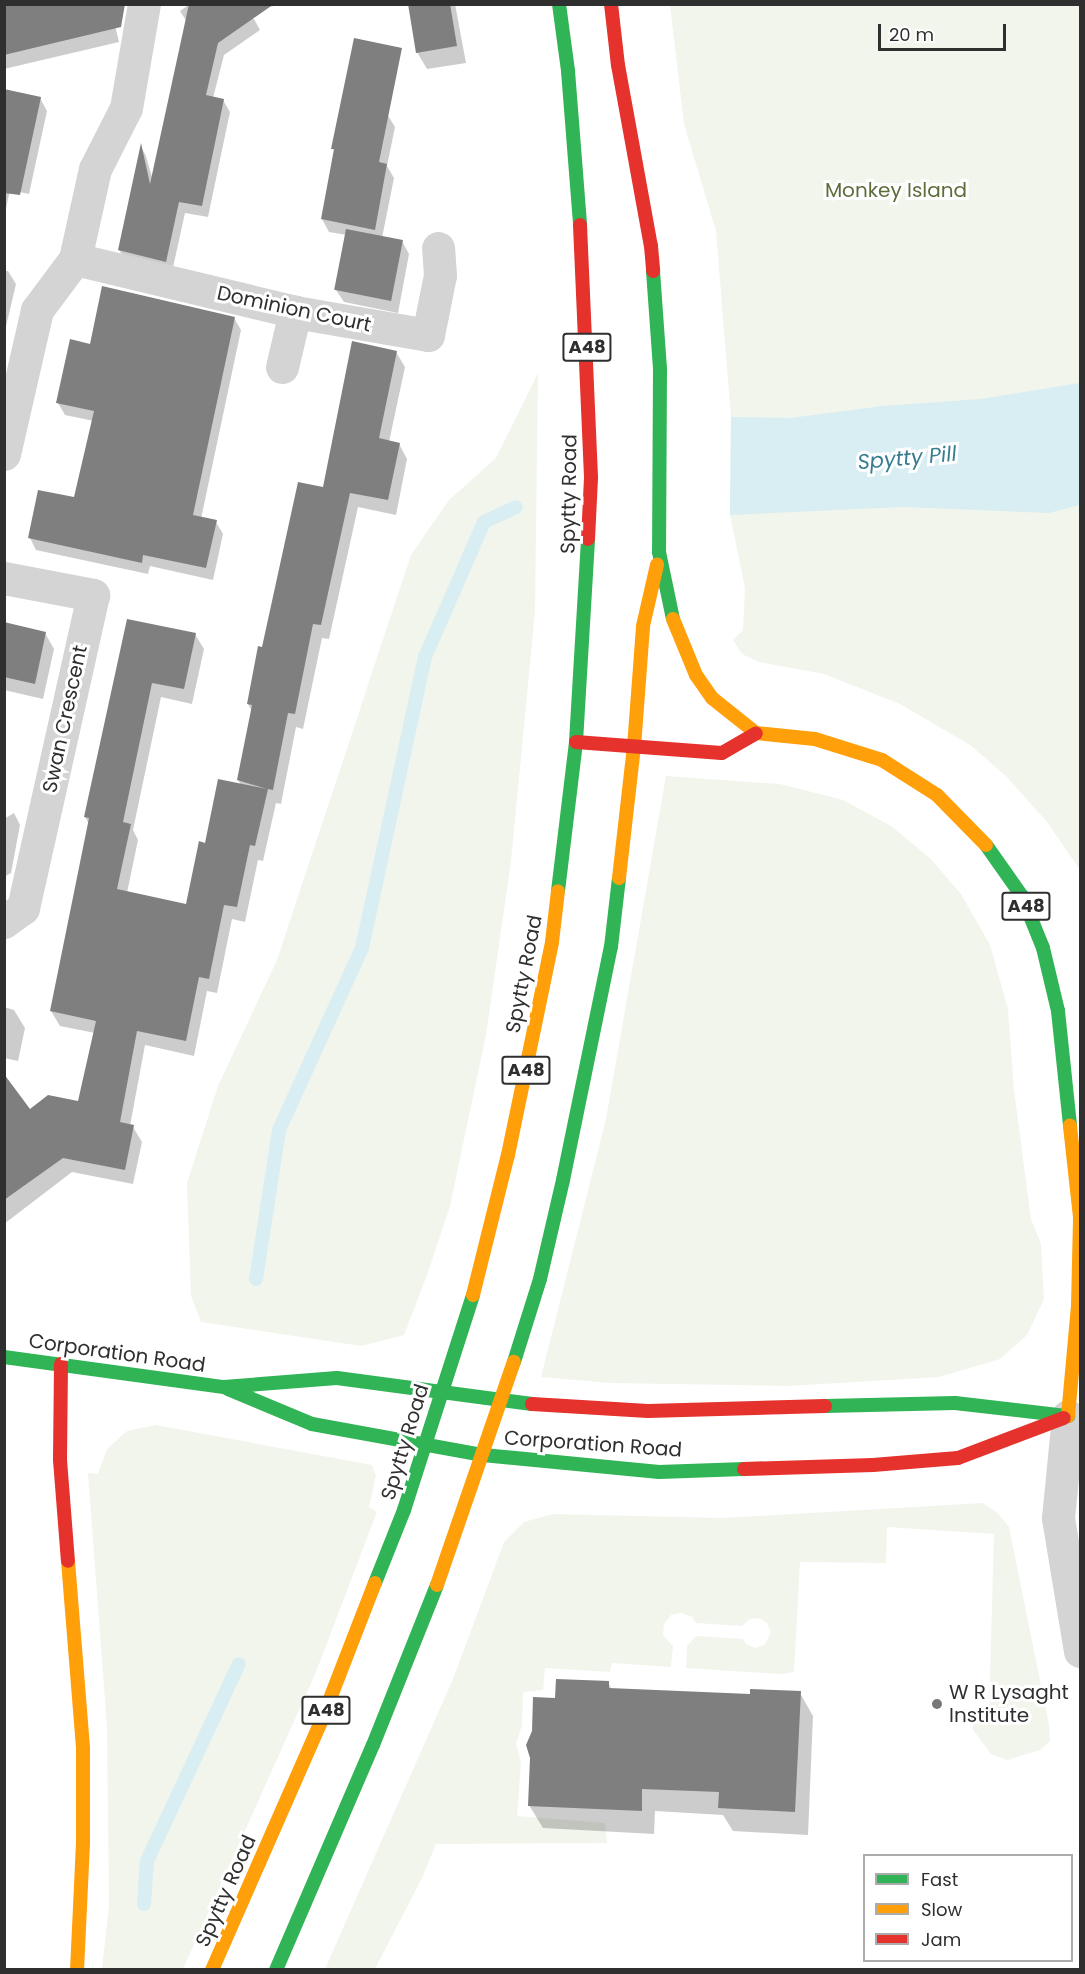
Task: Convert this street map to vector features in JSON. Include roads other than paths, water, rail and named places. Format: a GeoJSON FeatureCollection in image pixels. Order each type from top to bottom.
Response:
{"type":"FeatureCollection","features":[{"type":"Feature","properties":{"kind":"main road","name":"Spytty Road"},"geometry":{"type":"LineString","coordinates":[[212,1970],[321,1722],[404,1510],[479,1276],[510,1144],[552,942],[576,742],[585,624],[591,478],[584,275],[568,71],[559,4]]}},
{"type":"Feature","properties":{"kind":"main road","name":"A48"},"geometry":{"type":"LineString","coordinates":[[276,1970],[373,1745],[448,1557],[502,1400],[540,1280],[611,948],[634,747],[643,626],[659,552],[660,368],[651,246],[618,65],[611,4]]}},
{"type":"Feature","properties":{"kind":"main road","name":"A48"},"geometry":{"type":"LineString","coordinates":[[659,552],[675,627],[696,675],[712,698],[756,733],[815,739],[882,760],[937,795],[981,838],[1022,897],[1043,948],[1058,1011],[1080,1217],[1074,1416]]}},
{"type":"Feature","properties":{"kind":"main road"},"geometry":{"type":"LineString","coordinates":[[576,742],[722,753],[756,733]]}},
{"type":"Feature","properties":{"kind":"main road","name":"Corporation Road"},"geometry":{"type":"LineString","coordinates":[[4,1358],[224,1387],[337,1378],[540,1405],[648,1411],[955,1404],[1074,1416]]}},
{"type":"Feature","properties":{"kind":"main road"},"geometry":{"type":"LineString","coordinates":[[61,1364],[60,1460],[82,1748],[83,1843],[77,1970]]}},
{"type":"Feature","properties":{"kind":"main road","name":"Corporation Road"},"geometry":{"type":"LineString","coordinates":[[224,1387],[312,1424],[483,1455],[659,1472],[873,1465],[958,1458],[1074,1416]]}},
{"type":"Feature","properties":{"kind":"street"},"geometry":{"type":"LineString","coordinates":[[4,454],[37,310],[75,259],[95,169],[126,108],[144,4]]}},
{"type":"Feature","properties":{"kind":"street","name":"Dominion Court"},"geometry":{"type":"LineString","coordinates":[[75,259],[295,312],[428,335],[440,275],[438,248]]}},
{"type":"Feature","properties":{"kind":"street"},"geometry":{"type":"LineString","coordinates":[[282,367],[295,312]]}},
{"type":"Feature","properties":{"kind":"street","name":"Swan Crescent"},"geometry":{"type":"LineString","coordinates":[[4,578],[93,595],[23,908],[4,922]]}},
{"type":"Feature","properties":{"kind":"street"},"geometry":{"type":"LineString","coordinates":[[1074,1416],[1058,1518],[1080,1651]]}},
{"type":"Feature","properties":{"kind":"water","name":"Spytty Pill"},"geometry":{"type":"Polygon","coordinates":[[[1080,383],[1080,505],[1049,513],[903,507],[730,515],[731,417],[790,418],[883,406],[980,399],[1080,383]]]}},
{"type":"Feature","properties":{"kind":"waterway"},"geometry":{"type":"LineString","coordinates":[[256,1279],[279,1130],[362,948],[425,657],[484,522],[516,507]]}},
{"type":"Feature","properties":{"kind":"waterway"},"geometry":{"type":"LineString","coordinates":[[144,1904],[147,1861],[239,1664]]}},
{"type":"Feature","properties":{"kind":"place","name":"W R Lysaght Institute"},"geometry":{"type":"Point","coordinates":[937,1704]}},
{"type":"Feature","properties":{"kind":"park label","name":"Monkey Island"},"geometry":{"type":"Point","coordinates":[896,190]}}]}
